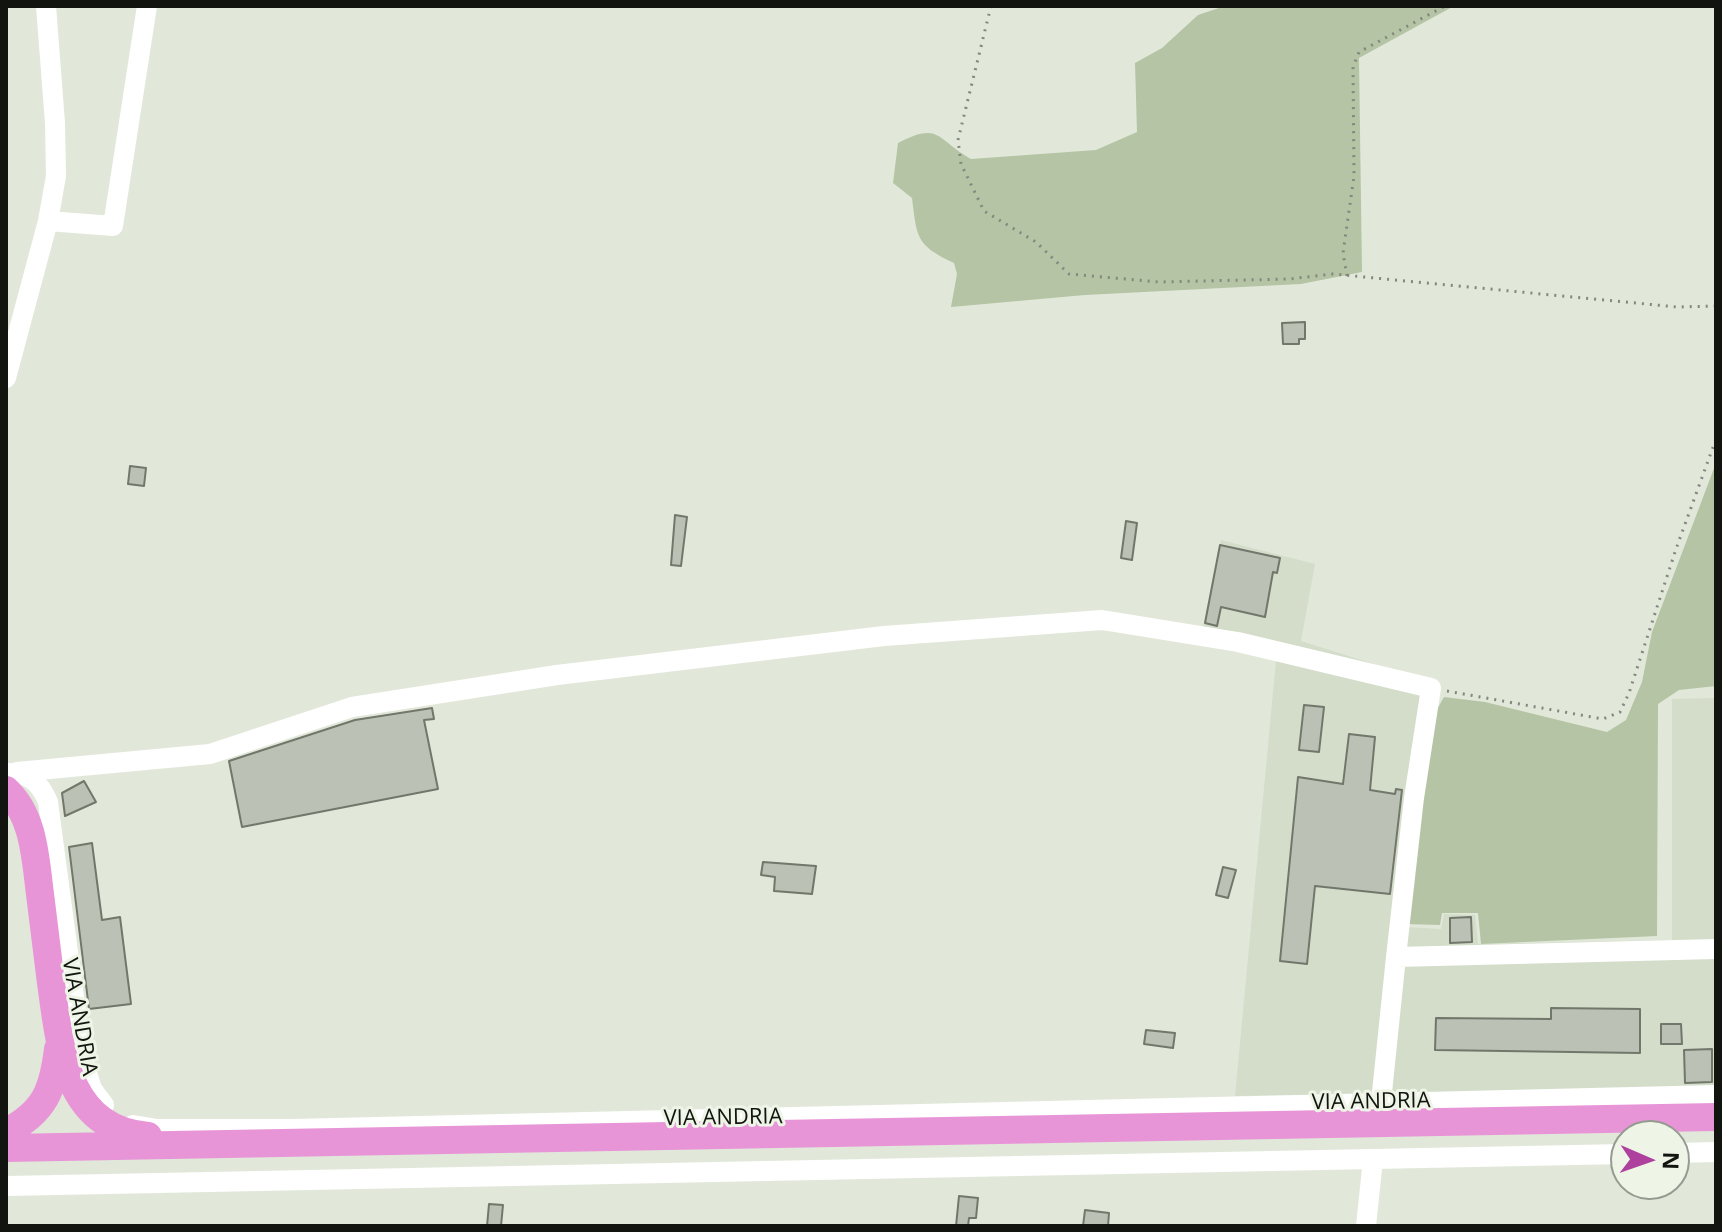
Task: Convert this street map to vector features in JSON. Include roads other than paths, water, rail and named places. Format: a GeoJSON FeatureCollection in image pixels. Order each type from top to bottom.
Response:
{"type":"FeatureCollection","features":[{"type":"Feature","properties":{"kind":"highway"},"geometry":{"type":"LineString","coordinates":[[10,778],[35,846],[59,1045],[75,1092],[91,1111],[112,1128],[135,1135],[232,1144]]}},
{"type":"Feature","properties":{"kind":"highway"},"geometry":{"type":"LineString","coordinates":[[6,1132],[43,1105],[53,1084],[59,1045]]}},
{"type":"Feature","properties":{"kind":"highway"},"geometry":{"type":"LineString","coordinates":[[6,1148],[1716,1117]]}},
{"type":"Feature","properties":{"kind":"highway"},"geometry":{"type":"LineString","coordinates":[[1690,1137],[1716,1136]]}},
{"type":"Feature","properties":{"kind":"highway"},"geometry":{"type":"LineString","coordinates":[[6,1168],[1610,1138]]}},
{"type":"Feature","properties":{"kind":"street"},"geometry":{"type":"LineString","coordinates":[[6,378],[48,221],[56,176],[46,6]]}},
{"type":"Feature","properties":{"kind":"street"},"geometry":{"type":"LineString","coordinates":[[48,221],[113,226],[147,6]]}},
{"type":"Feature","properties":{"kind":"street"},"geometry":{"type":"LineString","coordinates":[[10,778],[210,754],[352,707],[557,675],[884,636],[1102,620],[1238,642],[1431,688],[1414,798],[1381,1102]]}},
{"type":"Feature","properties":{"kind":"street","name":"VIA ANDRIA"},"geometry":{"type":"LineString","coordinates":[[10,778],[30,777],[42,787],[48,802],[82,1057],[92,1089],[108,1110],[132,1125],[157,1129],[293,1129],[1716,1095]]}},
{"type":"Feature","properties":{"kind":"street"},"geometry":{"type":"LineString","coordinates":[[1396,957],[1716,949]]}},
{"type":"Feature","properties":{"kind":"street"},"geometry":{"type":"LineString","coordinates":[[1690,1153],[1716,1152]]}},
{"type":"Feature","properties":{"kind":"street"},"geometry":{"type":"LineString","coordinates":[[6,1186],[1610,1154]]}},
{"type":"Feature","properties":{"kind":"street"},"geometry":{"type":"LineString","coordinates":[[1366,1226],[1373,1159]]}}]}
